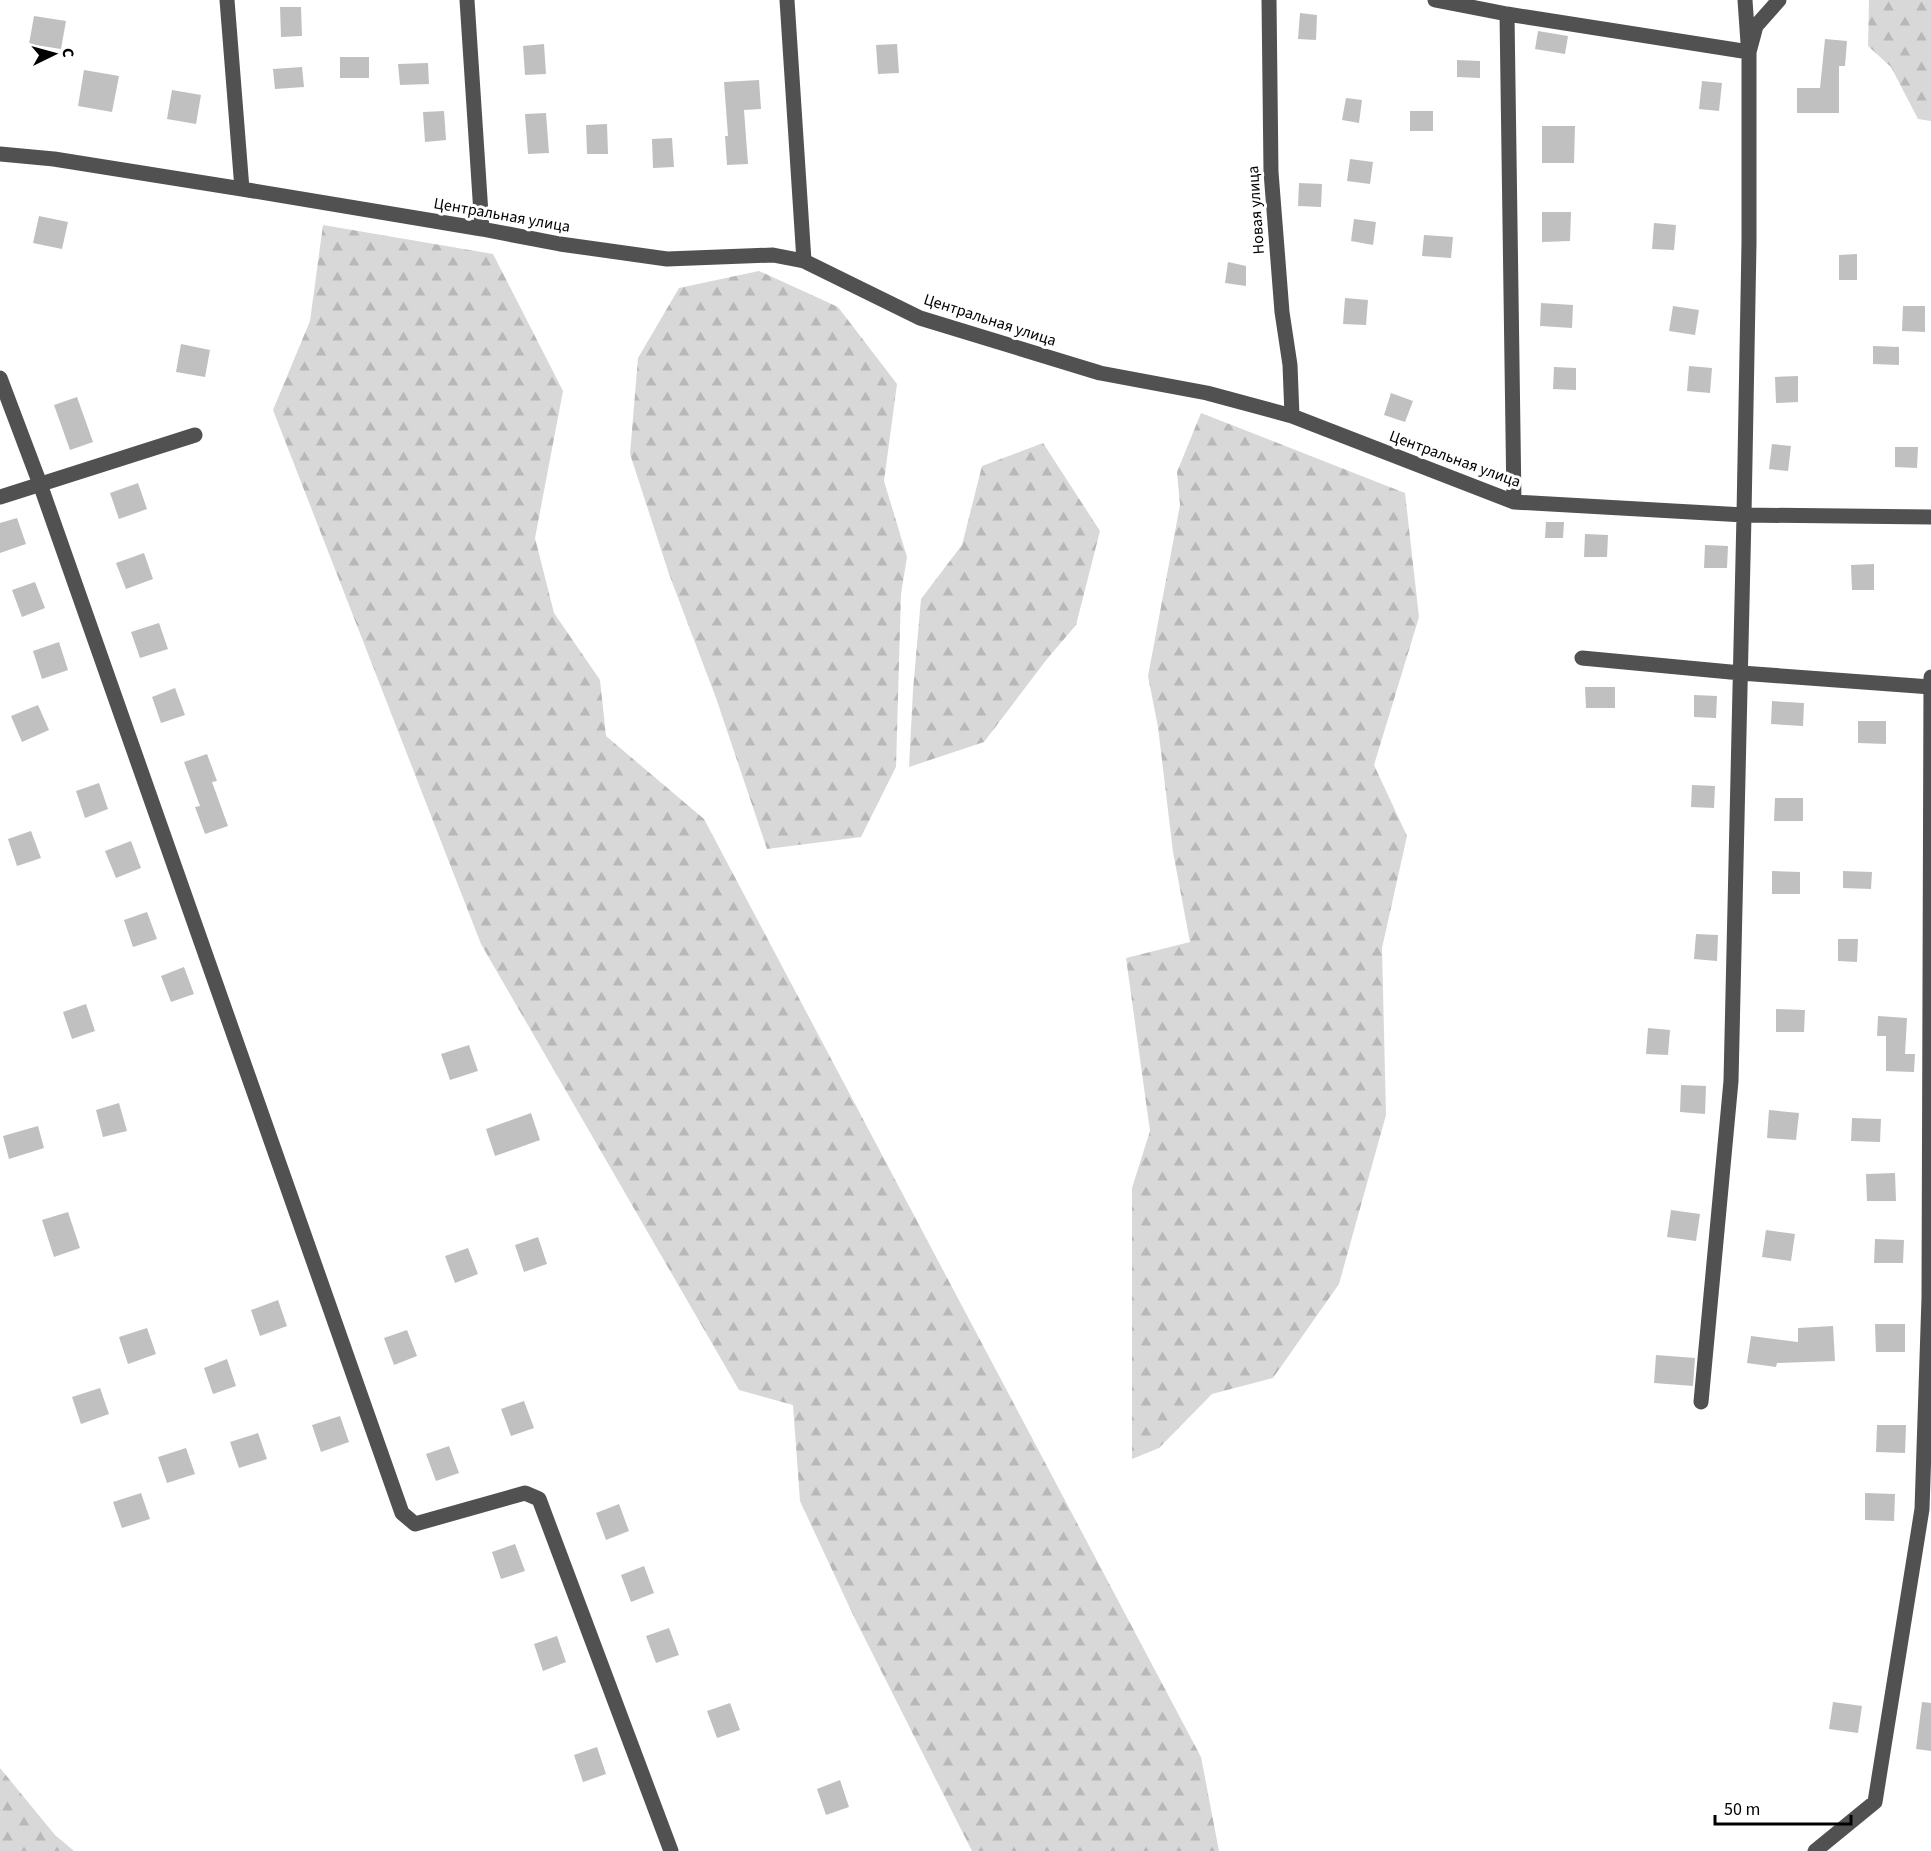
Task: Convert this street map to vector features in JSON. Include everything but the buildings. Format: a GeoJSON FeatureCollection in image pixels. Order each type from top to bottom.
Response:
{"type":"FeatureCollection","features":[{"type":"Feature","properties":{"kind":"street"},"geometry":{"type":"LineString","coordinates":[[227,0],[242,189]]}},
{"type":"Feature","properties":{"kind":"street"},"geometry":{"type":"LineString","coordinates":[[467,0],[482,229]]}},
{"type":"Feature","properties":{"kind":"street"},"geometry":{"type":"LineString","coordinates":[[787,0],[804,261]]}},
{"type":"Feature","properties":{"kind":"street","name":"Новая улица"},"geometry":{"type":"LineString","coordinates":[[1269,0],[1271,172],[1282,312],[1290,365],[1292,416]]}},
{"type":"Feature","properties":{"kind":"street"},"geometry":{"type":"LineString","coordinates":[[1436,0],[1507,14],[1749,52]]}},
{"type":"Feature","properties":{"kind":"street"},"geometry":{"type":"LineString","coordinates":[[1701,1402],[1731,1081],[1749,243],[1749,52],[1745,0]]}},
{"type":"Feature","properties":{"kind":"street"},"geometry":{"type":"LineString","coordinates":[[1749,52],[1756,26],[1779,0]]}},
{"type":"Feature","properties":{"kind":"street"},"geometry":{"type":"LineString","coordinates":[[1507,14],[1514,502]]}},
{"type":"Feature","properties":{"kind":"street","name":"Центральная улица"},"geometry":{"type":"LineString","coordinates":[[0,154],[54,159],[482,229],[560,244],[667,259],[773,255],[804,261],[920,318],[1100,373],[1207,393],[1292,416],[1514,502],[1744,515],[1931,517]]}},
{"type":"Feature","properties":{"kind":"street"},"geometry":{"type":"LineString","coordinates":[[0,378],[40,484],[402,1513],[415,1524],[525,1493],[539,1499],[670,1851]]}},
{"type":"Feature","properties":{"kind":"street"},"geometry":{"type":"LineString","coordinates":[[0,497],[195,435]]}},
{"type":"Feature","properties":{"kind":"street"},"geometry":{"type":"LineString","coordinates":[[1582,658],[1931,687]]}},
{"type":"Feature","properties":{"kind":"street"},"geometry":{"type":"LineString","coordinates":[[1815,1851],[1875,1802],[1922,1509],[1930,1298],[1931,676]]}},
{"type":"Feature","properties":{"kind":"green space"},"geometry":{"type":"Polygon","coordinates":[[[1869,0],[1931,0],[1931,121],[1918,119],[1891,67],[1868,46],[1869,0]]]}},
{"type":"Feature","properties":{"kind":"green space"},"geometry":{"type":"Polygon","coordinates":[[[323,225],[493,254],[563,391],[535,538],[554,613],[600,680],[606,736],[704,819],[1201,1757],[1219,1851],[972,1851],[855,1619],[800,1501],[793,1405],[739,1390],[481,944],[273,410],[310,321],[323,225]]]}},
{"type":"Feature","properties":{"kind":"green space"},"geometry":{"type":"Polygon","coordinates":[[[759,271],[838,307],[897,384],[884,481],[907,557],[901,594],[896,767],[861,837],[767,849],[716,698],[669,574],[630,454],[638,358],[679,288],[759,271]]]}},
{"type":"Feature","properties":{"kind":"green space"},"geometry":{"type":"Polygon","coordinates":[[[1201,413],[1405,493],[1419,617],[1374,765],[1407,836],[1382,948],[1386,1115],[1339,1284],[1273,1378],[1212,1394],[1159,1448],[1132,1459],[1132,1188],[1150,1131],[1126,958],[1190,942],[1173,852],[1158,727],[1148,676],[1180,505],[1177,472],[1201,413]]]}},
{"type":"Feature","properties":{"kind":"green space"},"geometry":{"type":"Polygon","coordinates":[[[1043,443],[1100,531],[1076,625],[984,742],[909,767],[921,599],[962,545],[982,466],[1043,443]]]}},
{"type":"Feature","properties":{"kind":"green space"},"geometry":{"type":"Polygon","coordinates":[[[0,1768],[55,1835],[74,1851],[0,1851],[0,1768]]]}}]}
